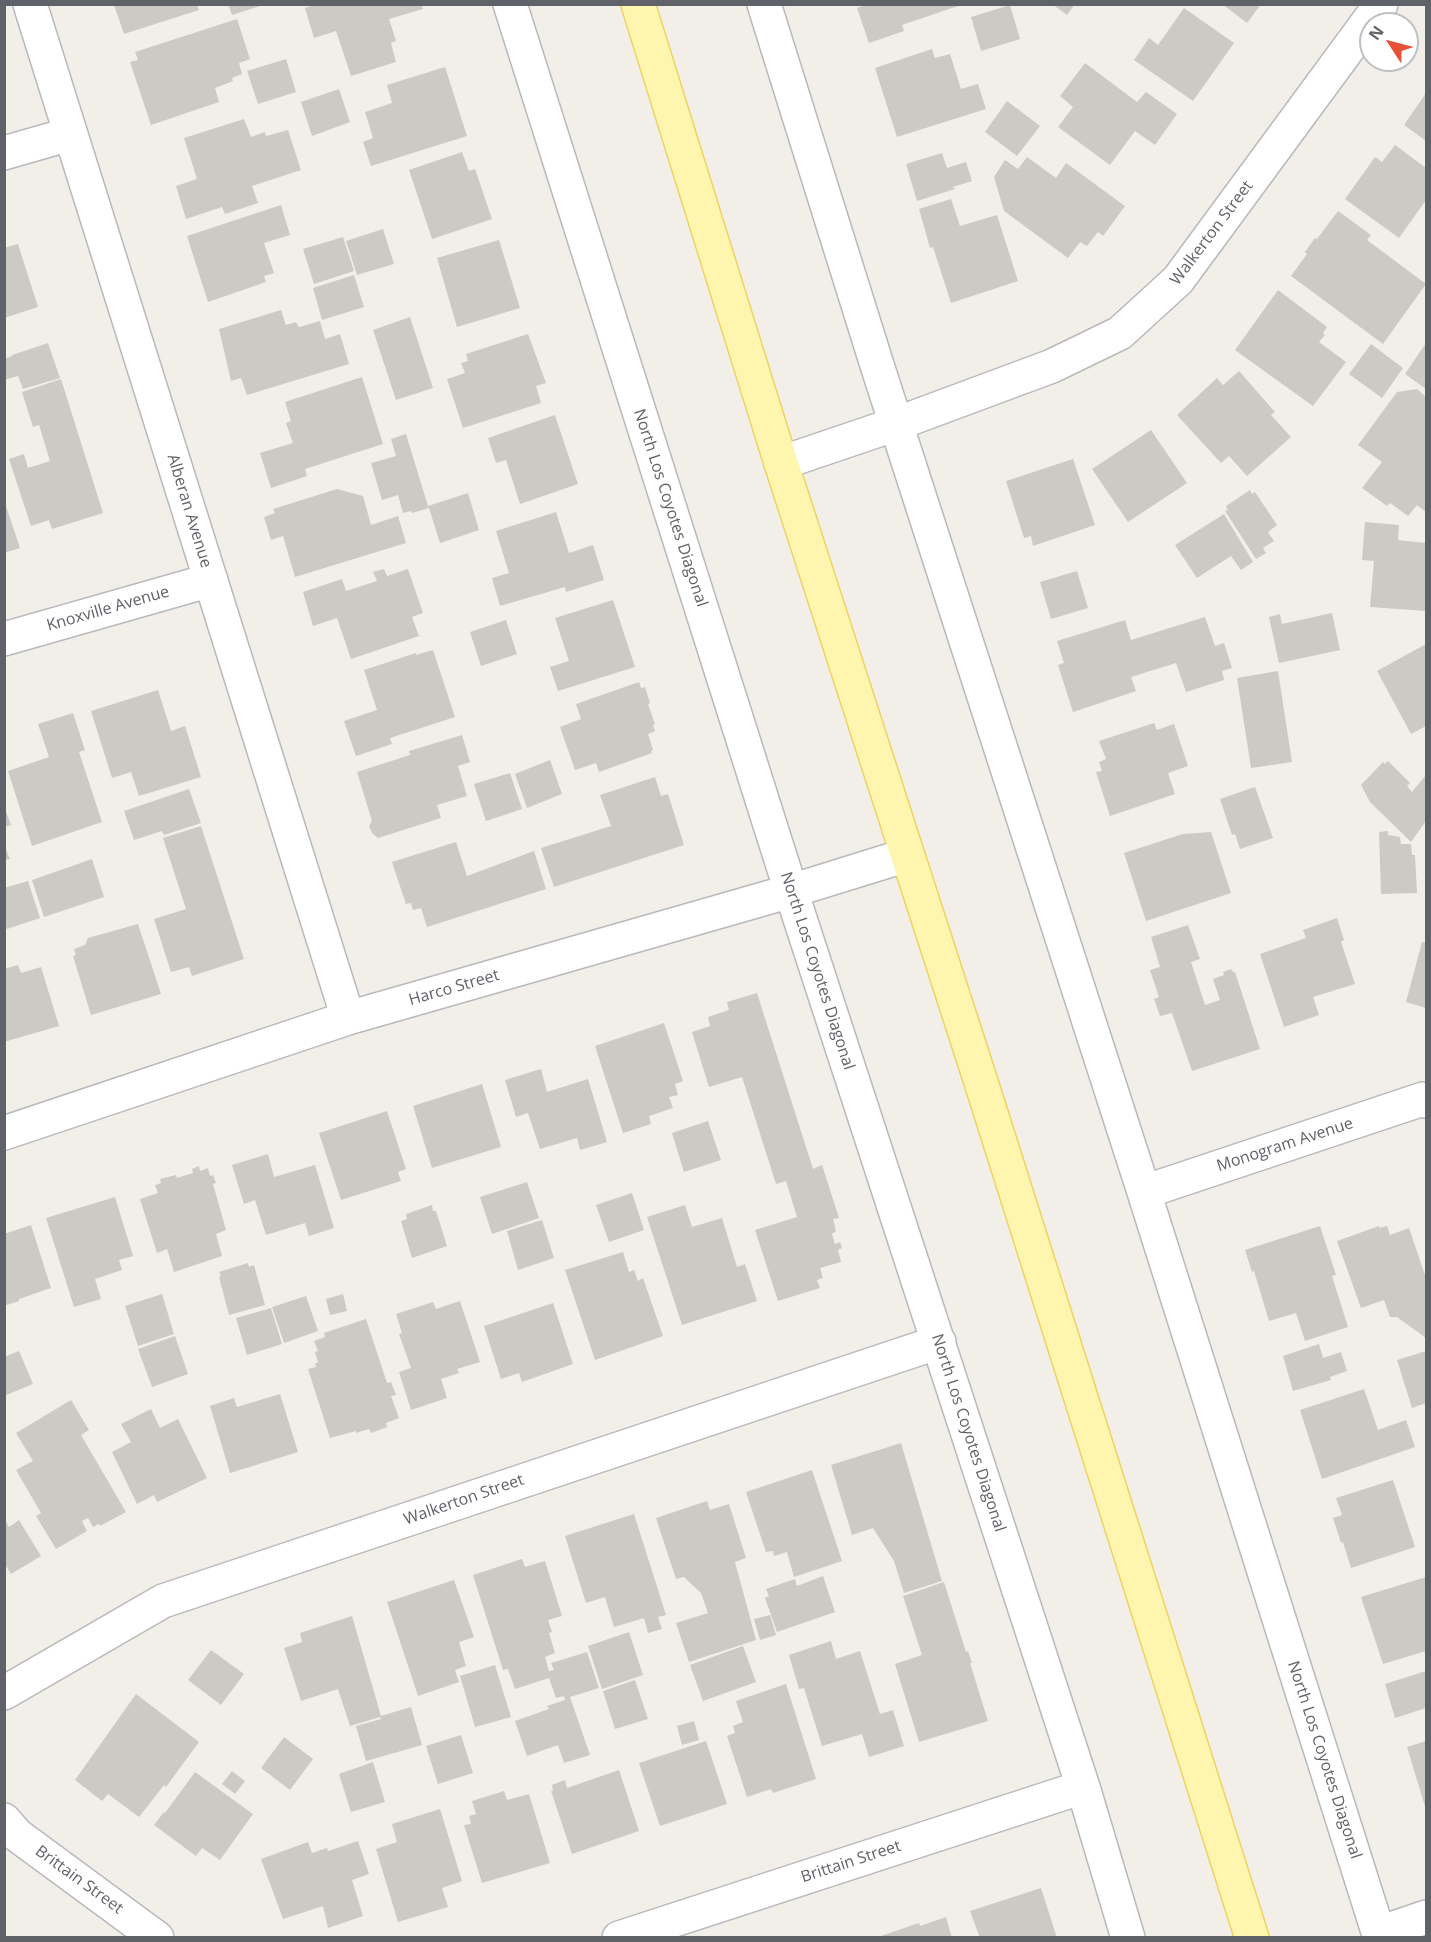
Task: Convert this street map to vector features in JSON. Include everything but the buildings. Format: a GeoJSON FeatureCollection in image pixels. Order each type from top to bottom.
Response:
{"type":"FeatureCollection","features":[{"type":"Feature","properties":{"kind":"main road"},"geometry":{"type":"LineString","coordinates":[[638,4],[781,463],[981,1082],[1252,1938]]}},
{"type":"Feature","properties":{"kind":"street","name":"Alberan Avenue"},"geometry":{"type":"LineString","coordinates":[[30,4],[348,1018]]}},
{"type":"Feature","properties":{"kind":"street","name":"North Los Coyotes Diagonal"},"geometry":{"type":"LineString","coordinates":[[510,4],[791,891],[1083,1787],[1128,1938]]}},
{"type":"Feature","properties":{"kind":"street","name":"North Los Coyotes Diagonal"},"geometry":{"type":"LineString","coordinates":[[764,4],[1379,1936]]}},
{"type":"Feature","properties":{"kind":"street","name":"Walkerton Street"},"geometry":{"type":"LineString","coordinates":[[781,463],[896,424],[1052,366],[1120,333],[1178,280],[1381,4]]}},
{"type":"Feature","properties":{"kind":"street"},"geometry":{"type":"LineString","coordinates":[[4,153],[70,134]]}},
{"type":"Feature","properties":{"kind":"street","name":"Knoxville Avenue"},"geometry":{"type":"LineString","coordinates":[[4,639],[211,580]]}},
{"type":"Feature","properties":{"kind":"street","name":"Harco Street"},"geometry":{"type":"LineString","coordinates":[[4,1133],[348,1018],[791,891],[906,855]]}},
{"type":"Feature","properties":{"kind":"street","name":"Monogram Avenue"},"geometry":{"type":"LineString","coordinates":[[1144,1192],[1423,1099],[1426,1101]]}},
{"type":"Feature","properties":{"kind":"street","name":"Walkerton Street"},"geometry":{"type":"LineString","coordinates":[[4,1693],[164,1601],[939,1342]]}},
{"type":"Feature","properties":{"kind":"street","name":"Brittain Street"},"geometry":{"type":"LineString","coordinates":[[619,1938],[1083,1787]]}},
{"type":"Feature","properties":{"kind":"street","name":"Brittain Street"},"geometry":{"type":"LineString","coordinates":[[4,1820],[17,1834],[157,1938]]}},
{"type":"Feature","properties":{"kind":"street"},"geometry":{"type":"LineString","coordinates":[[1379,1936],[1426,1917]]}}]}
